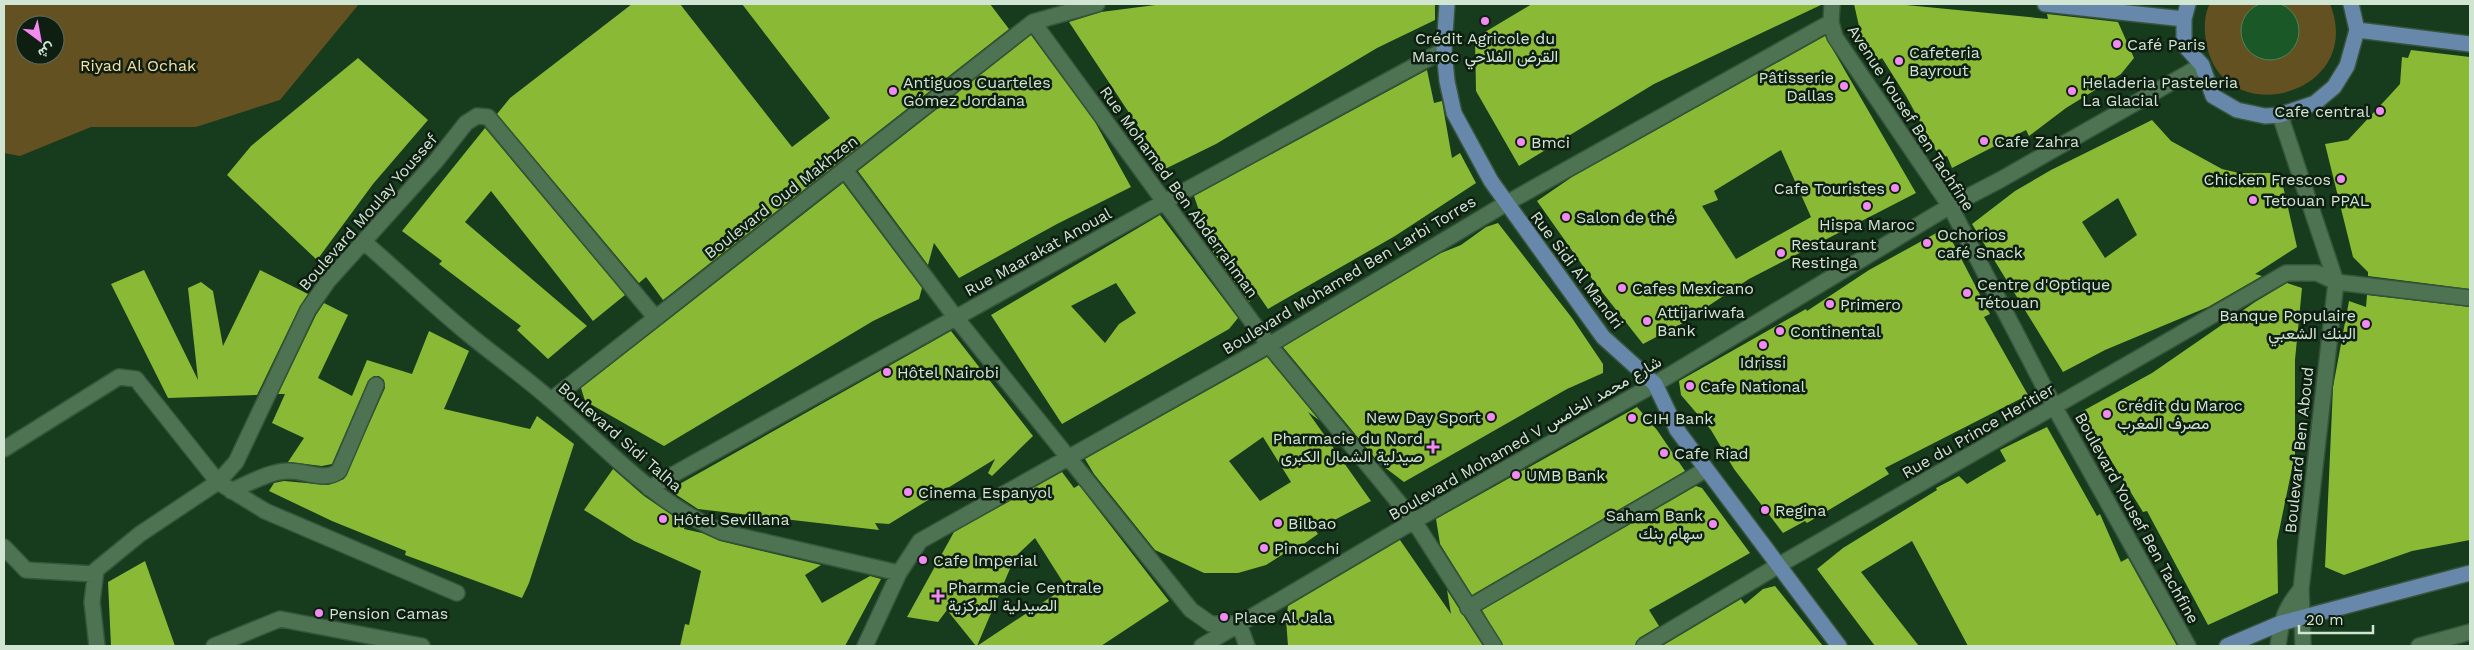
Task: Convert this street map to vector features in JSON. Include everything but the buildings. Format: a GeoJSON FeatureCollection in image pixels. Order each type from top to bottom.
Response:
{"type":"FeatureCollection","features":[{"type":"Feature","properties":{"kind":"main road","name":"Rue Sidi Al Mandri"},"geometry":{"type":"LineString","coordinates":[[1446,4],[1444,50],[1447,81],[1454,113],[1468,142],[1505,204],[1603,337],[1655,384],[1677,430],[1705,470],[1839,646]]}},
{"type":"Feature","properties":{"kind":"main road"},"geometry":{"type":"LineString","coordinates":[[2045,4],[2184,19]]}},
{"type":"Feature","properties":{"kind":"main road"},"geometry":{"type":"LineString","coordinates":[[2188,4],[2184,19],[2184,45],[2202,65],[2213,96],[2237,110],[2265,116],[2280,115],[2315,103],[2334,86],[2348,66],[2357,30],[2351,4]]}},
{"type":"Feature","properties":{"kind":"main road"},"geometry":{"type":"LineString","coordinates":[[2357,30],[2470,44]]}},
{"type":"Feature","properties":{"kind":"main road"},"geometry":{"type":"LineString","coordinates":[[2227,646],[2281,623],[2470,573]]}},
{"type":"Feature","properties":{"kind":"street"},"geometry":{"type":"LineString","coordinates":[[1033,22],[1097,4]]}},
{"type":"Feature","properties":{"kind":"street","name":"Avenue Yousef Ben Tachfine"},"geometry":{"type":"LineString","coordinates":[[1832,4],[1830,22],[1835,37],[1950,206],[2055,408]]}},
{"type":"Feature","properties":{"kind":"street","name":"Boulevard Oud Makhzen"},"geometry":{"type":"LineString","coordinates":[[551,400],[1033,22]]}},
{"type":"Feature","properties":{"kind":"street","name":"Rue Mohamed Ben Abderrahman"},"geometry":{"type":"LineString","coordinates":[[1033,22],[1166,201],[1269,345],[1414,520],[1468,608],[1494,646]]}},
{"type":"Feature","properties":{"kind":"street","name":"Boulevard Mohamed Ben Larbi Torres"},"geometry":{"type":"LineString","coordinates":[[865,646],[899,573],[920,541],[1269,345],[1505,204],[1830,22]]}},
{"type":"Feature","properties":{"kind":"street","name":"Rue Maarakat Anoual"},"geometry":{"type":"LineString","coordinates":[[649,488],[1166,201],[1444,50]]}},
{"type":"Feature","properties":{"kind":"street","name":"Boulevard Mohamed V شارع محمد الخامس"},"geometry":{"type":"LineString","coordinates":[[1202,646],[1414,520],[1655,384],[1950,206],[2000,180],[2202,65]]}},
{"type":"Feature","properties":{"kind":"street","name":"Boulevard Ben Aboud"},"geometry":{"type":"LineString","coordinates":[[2280,115],[2336,282],[2301,589],[2303,646]]}},
{"type":"Feature","properties":{"kind":"street","name":"Boulevard Moulay Youssef"},"geometry":{"type":"LineString","coordinates":[[94,574],[98,566],[140,534],[218,482],[236,462],[308,310],[328,281],[436,162],[466,123],[476,116],[488,117],[655,317]]}},
{"type":"Feature","properties":{"kind":"street"},"geometry":{"type":"LineString","coordinates":[[845,170],[956,318],[1191,610],[1211,624],[1239,624],[1247,646]]}},
{"type":"Feature","properties":{"kind":"street","name":"Boulevard Sidi Talha"},"geometry":{"type":"LineString","coordinates":[[364,242],[470,336],[551,400],[649,488],[672,506],[698,522],[722,532],[899,573]]}},
{"type":"Feature","properties":{"kind":"street","name":"Rue du Prince Heritier"},"geometry":{"type":"LineString","coordinates":[[1644,646],[1779,565],[2055,408],[2286,273],[2317,273],[2336,282],[2470,298]]}},
{"type":"Feature","properties":{"kind":"street"},"geometry":{"type":"LineString","coordinates":[[4,449],[120,377],[136,378],[218,482],[231,491],[265,511],[457,593]]}},
{"type":"Feature","properties":{"kind":"street"},"geometry":{"type":"LineString","coordinates":[[231,491],[278,472],[289,470],[327,477],[334,475],[339,471],[376,385]]}},
{"type":"Feature","properties":{"kind":"street","name":"Boulevard Yousef Ben Tachfine"},"geometry":{"type":"LineString","coordinates":[[2055,408],[2188,646]]}},
{"type":"Feature","properties":{"kind":"street"},"geometry":{"type":"LineString","coordinates":[[1468,608],[1705,470]]}},
{"type":"Feature","properties":{"kind":"street"},"geometry":{"type":"LineString","coordinates":[[4,547],[26,570],[94,574],[92,602],[97,646]]}},
{"type":"Feature","properties":{"kind":"street"},"geometry":{"type":"LineString","coordinates":[[2278,646],[2281,623],[2287,606],[2301,589]]}},
{"type":"Feature","properties":{"kind":"street"},"geometry":{"type":"LineString","coordinates":[[214,646],[280,619],[422,646]]}},
{"type":"Feature","properties":{"kind":"street"},"geometry":{"type":"LineString","coordinates":[[2419,646],[2470,632]]}},
{"type":"Feature","properties":{"kind":"green space","name":"Riyad Al Ochak"},"geometry":{"type":"Polygon","coordinates":[[[4,4],[359,4],[280,100],[196,127],[91,127],[20,156],[4,153],[4,4]]]}},
{"type":"Feature","properties":{"kind":"green space"},"geometry":{"type":"Polygon","coordinates":[[[2210,4],[2330,4],[2336,36],[2328,62],[2311,81],[2287,92],[2261,94],[2236,87],[2217,70],[2206,41],[2205,22],[2210,4]]]}},
{"type":"Feature","properties":{"kind":"shaded area"},"geometry":{"type":"Polygon","coordinates":[[[2270,2],[2281,4],[2291,10],[2297,20],[2299,31],[2297,42],[2291,52],[2281,58],[2270,60],[2259,58],[2249,52],[2243,42],[2241,31],[2243,20],[2249,10],[2259,4],[2270,2]]]}},
{"type":"Feature","properties":{"kind":"place","name":"Crédit Agricole du Maroc القرض الفلاحي"},"geometry":{"type":"Point","coordinates":[1485,21]}},
{"type":"Feature","properties":{"kind":"place","name":"Café Paris"},"geometry":{"type":"Point","coordinates":[2117,44]}},
{"type":"Feature","properties":{"kind":"place","name":"Cafeteria Bayrout"},"geometry":{"type":"Point","coordinates":[1899,61]}},
{"type":"Feature","properties":{"kind":"place","name":"Pâtisserie Dallas"},"geometry":{"type":"Point","coordinates":[1844,86]}},
{"type":"Feature","properties":{"kind":"place","name":"Antiguos Cuarteles Gómez Jordana"},"geometry":{"type":"Point","coordinates":[893,91]}},
{"type":"Feature","properties":{"kind":"place","name":"Heladeria Pasteleria La Glacial"},"geometry":{"type":"Point","coordinates":[2072,91]}},
{"type":"Feature","properties":{"kind":"place","name":"Cafe central"},"geometry":{"type":"Point","coordinates":[2380,111]}},
{"type":"Feature","properties":{"kind":"place","name":"Cafe Zahra"},"geometry":{"type":"Point","coordinates":[1984,141]}},
{"type":"Feature","properties":{"kind":"place","name":"Bmci"},"geometry":{"type":"Point","coordinates":[1521,142]}},
{"type":"Feature","properties":{"kind":"place","name":"Chicken Frescos"},"geometry":{"type":"Point","coordinates":[2341,179]}},
{"type":"Feature","properties":{"kind":"place","name":"Cafe Touristes"},"geometry":{"type":"Point","coordinates":[1895,188]}},
{"type":"Feature","properties":{"kind":"place","name":"Tetouan PPAL"},"geometry":{"type":"Point","coordinates":[2253,200]}},
{"type":"Feature","properties":{"kind":"place","name":"Hispa Maroc"},"geometry":{"type":"Point","coordinates":[1867,206]}},
{"type":"Feature","properties":{"kind":"place","name":"Salon de thé"},"geometry":{"type":"Point","coordinates":[1566,217]}},
{"type":"Feature","properties":{"kind":"place","name":"Ochorios café Snack"},"geometry":{"type":"Point","coordinates":[1927,243]}},
{"type":"Feature","properties":{"kind":"place","name":"Restaurant Restinga"},"geometry":{"type":"Point","coordinates":[1781,253]}},
{"type":"Feature","properties":{"kind":"place","name":"Cafes Mexicano"},"geometry":{"type":"Point","coordinates":[1622,288]}},
{"type":"Feature","properties":{"kind":"place","name":"Centre d'Optique Tétouan"},"geometry":{"type":"Point","coordinates":[1967,293]}},
{"type":"Feature","properties":{"kind":"place","name":"Primero"},"geometry":{"type":"Point","coordinates":[1830,304]}},
{"type":"Feature","properties":{"kind":"place","name":"Attijariwafa Bank"},"geometry":{"type":"Point","coordinates":[1647,321]}},
{"type":"Feature","properties":{"kind":"place","name":"Banque Populaire البنك الشعبي"},"geometry":{"type":"Point","coordinates":[2366,324]}},
{"type":"Feature","properties":{"kind":"place","name":"Continental"},"geometry":{"type":"Point","coordinates":[1780,331]}},
{"type":"Feature","properties":{"kind":"place","name":"Idrissi"},"geometry":{"type":"Point","coordinates":[1763,345]}},
{"type":"Feature","properties":{"kind":"place","name":"Hôtel Nairobi"},"geometry":{"type":"Point","coordinates":[887,372]}},
{"type":"Feature","properties":{"kind":"place","name":"Cafe National"},"geometry":{"type":"Point","coordinates":[1690,386]}},
{"type":"Feature","properties":{"kind":"place","name":"Crédit du Maroc مصرف المغرب"},"geometry":{"type":"Point","coordinates":[2107,414]}},
{"type":"Feature","properties":{"kind":"place","name":"New Day Sport"},"geometry":{"type":"Point","coordinates":[1491,417]}},
{"type":"Feature","properties":{"kind":"place","name":"CIH Bank"},"geometry":{"type":"Point","coordinates":[1632,418]}},
{"type":"Feature","properties":{"kind":"place","name":"Pharmacie du Nord صيدلية الشمال الكبرى"},"geometry":{"type":"Point","coordinates":[1433,447]}},
{"type":"Feature","properties":{"kind":"place","name":"Cafe Riad"},"geometry":{"type":"Point","coordinates":[1664,453]}},
{"type":"Feature","properties":{"kind":"place","name":"UMB Bank"},"geometry":{"type":"Point","coordinates":[1516,475]}},
{"type":"Feature","properties":{"kind":"place","name":"Cinema Espanyol"},"geometry":{"type":"Point","coordinates":[908,492]}},
{"type":"Feature","properties":{"kind":"place","name":"Regina"},"geometry":{"type":"Point","coordinates":[1765,510]}},
{"type":"Feature","properties":{"kind":"place","name":"Hôtel Sevillana"},"geometry":{"type":"Point","coordinates":[663,519]}},
{"type":"Feature","properties":{"kind":"place","name":"Bilbao"},"geometry":{"type":"Point","coordinates":[1278,523]}},
{"type":"Feature","properties":{"kind":"place","name":"Saham Bank سهام بنك"},"geometry":{"type":"Point","coordinates":[1713,524]}},
{"type":"Feature","properties":{"kind":"place","name":"Pinocchi"},"geometry":{"type":"Point","coordinates":[1264,548]}},
{"type":"Feature","properties":{"kind":"place","name":"Cafe Imperial"},"geometry":{"type":"Point","coordinates":[923,560]}},
{"type":"Feature","properties":{"kind":"place","name":"Pharmacie Centrale الصيدلية المركزية"},"geometry":{"type":"Point","coordinates":[938,596]}},
{"type":"Feature","properties":{"kind":"place","name":"Pension Camas"},"geometry":{"type":"Point","coordinates":[319,613]}},
{"type":"Feature","properties":{"kind":"place","name":"Place Al Jala"},"geometry":{"type":"Point","coordinates":[1224,617]}}]}
